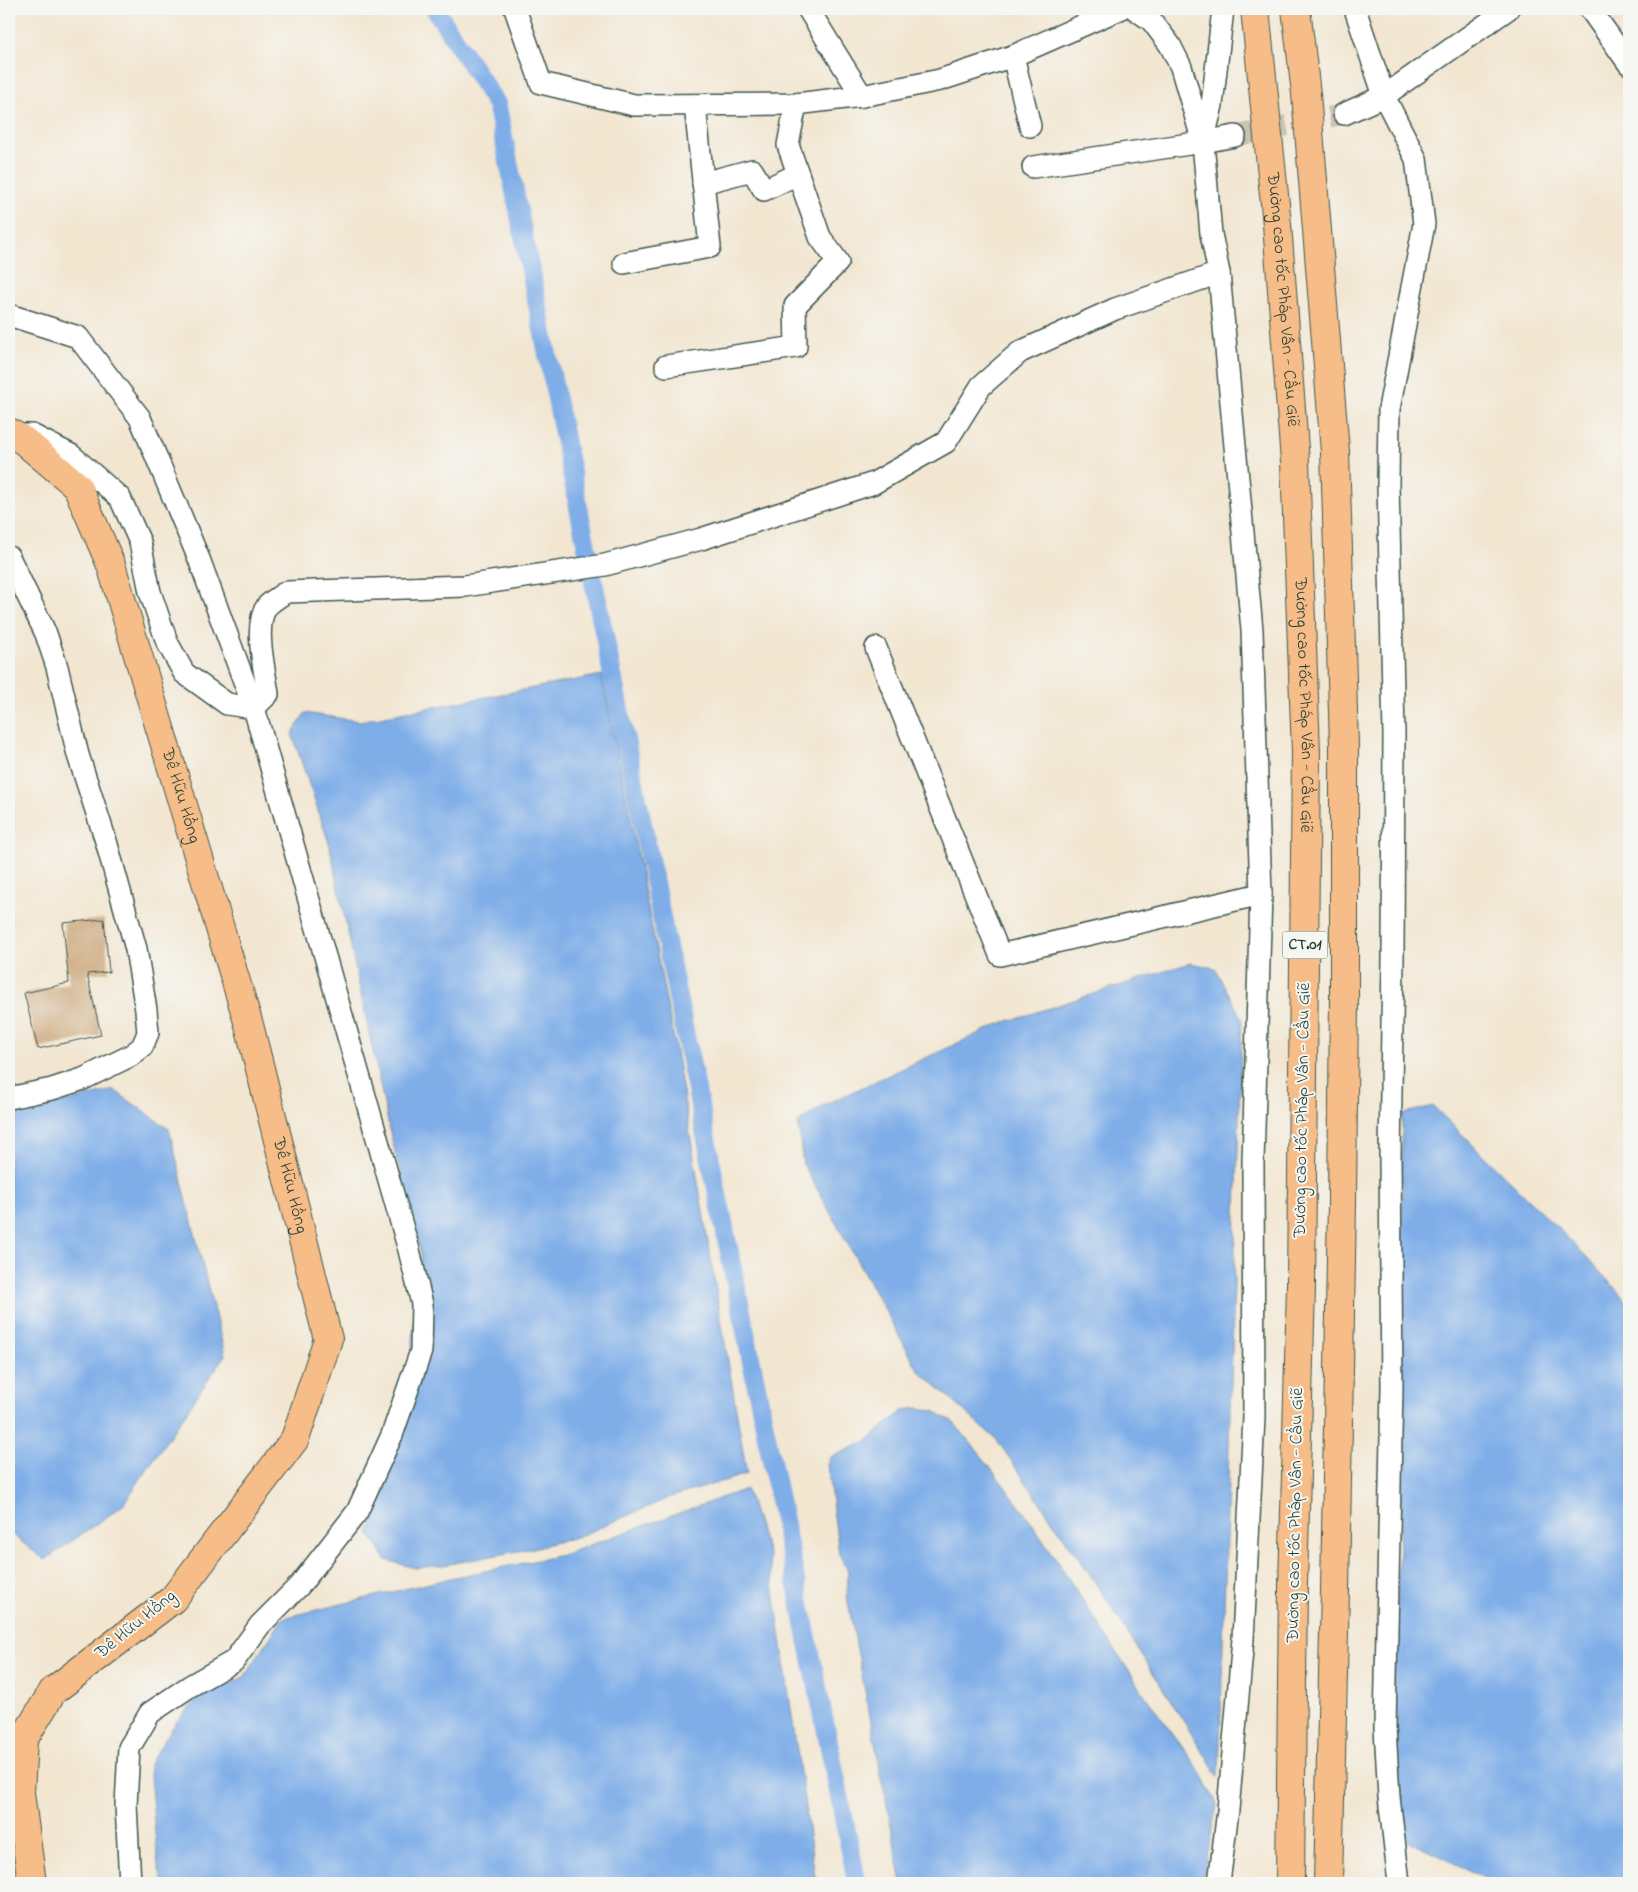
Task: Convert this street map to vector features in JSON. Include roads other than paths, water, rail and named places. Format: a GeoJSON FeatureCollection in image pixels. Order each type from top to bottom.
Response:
{"type":"FeatureCollection","features":[{"type":"Feature","properties":{"kind":"main road","name":"Đường cao tốc Pháp Vân - Cầu Giẽ"},"geometry":{"type":"LineString","coordinates":[[1255,9],[1277,224],[1295,462],[1306,752],[1301,1286],[1293,1586],[1290,1883]]}},
{"type":"Feature","properties":{"kind":"main road","name":"CT.01"},"geometry":{"type":"LineString","coordinates":[[1296,9],[1307,104],[1335,452],[1344,745],[1342,1202],[1336,1590],[1328,1883]]}},
{"type":"Feature","properties":{"kind":"main road","name":"Đê Hữu Hồng"},"geometry":{"type":"LineString","coordinates":[[11,433],[24,441],[76,486],[111,565],[249,1025],[328,1339],[295,1439],[173,1599],[52,1691],[23,1740],[20,1793],[32,1883]]}},
{"type":"Feature","properties":{"kind":"street"},"geometry":{"type":"LineString","coordinates":[[514,9],[542,83],[634,105],[796,104],[862,96],[940,80],[1013,56],[1120,9]]}},
{"type":"Feature","properties":{"kind":"street"},"geometry":{"type":"LineString","coordinates":[[808,9],[862,96]]}},
{"type":"Feature","properties":{"kind":"street"},"geometry":{"type":"LineString","coordinates":[[1135,9],[1151,20],[1170,45],[1181,67],[1203,142],[1211,234],[1220,273],[1252,630],[1261,894],[1253,1162],[1254,1418],[1243,1639],[1228,1810],[1219,1883]]}},
{"type":"Feature","properties":{"kind":"street"},"geometry":{"type":"LineString","coordinates":[[1203,142],[1212,104],[1223,9]]}},
{"type":"Feature","properties":{"kind":"street"},"geometry":{"type":"LineString","coordinates":[[1355,9],[1384,96],[1416,159],[1424,224],[1389,409],[1388,484],[1394,734],[1394,959],[1390,1158],[1392,1386],[1385,1728],[1389,1798],[1399,1883]]}},
{"type":"Feature","properties":{"kind":"street"},"geometry":{"type":"LineString","coordinates":[[1344,114],[1384,96],[1508,9]]}},
{"type":"Feature","properties":{"kind":"street"},"geometry":{"type":"LineString","coordinates":[[1590,9],[1629,64]]}},
{"type":"Feature","properties":{"kind":"street"},"geometry":{"type":"LineString","coordinates":[[1013,56],[1030,126]]}},
{"type":"Feature","properties":{"kind":"street"},"geometry":{"type":"LineString","coordinates":[[666,366],[796,347],[795,306],[838,262],[820,237],[788,146],[796,104]]}},
{"type":"Feature","properties":{"kind":"street"},"geometry":{"type":"LineString","coordinates":[[624,263],[710,247],[695,105]]}},
{"type":"Feature","properties":{"kind":"street"},"geometry":{"type":"LineString","coordinates":[[1032,167],[1235,136]]}},
{"type":"Feature","properties":{"kind":"street"},"geometry":{"type":"LineString","coordinates":[[703,183],[752,170],[764,190],[798,174]]}},
{"type":"Feature","properties":{"kind":"street"},"geometry":{"type":"LineString","coordinates":[[254,708],[268,694],[262,654],[260,621],[268,606],[286,592],[465,586],[605,565],[701,539],[874,483],[946,442],[981,386],[1020,352],[1115,309],[1220,273]]}},
{"type":"Feature","properties":{"kind":"street"},"geometry":{"type":"LineString","coordinates":[[9,315],[78,336],[140,418],[199,559],[254,708],[422,1304],[421,1351],[392,1435],[357,1512],[300,1585],[260,1625],[234,1661],[190,1686],[150,1713],[129,1748],[126,1805],[130,1883]]}},
{"type":"Feature","properties":{"kind":"street"},"geometry":{"type":"LineString","coordinates":[[11,433],[32,435],[71,455],[120,498],[140,542],[150,592],[167,642],[184,673],[227,704],[254,708]]}},
{"type":"Feature","properties":{"kind":"street"},"geometry":{"type":"LineString","coordinates":[[9,557],[46,634],[57,666],[78,755],[106,841],[136,949],[148,1032],[142,1047],[130,1056],[83,1079],[52,1089],[9,1098]]}},
{"type":"Feature","properties":{"kind":"street"},"geometry":{"type":"LineString","coordinates":[[876,648],[1000,955],[1261,894]]}},
{"type":"Feature","properties":{"kind":"water"},"geometry":{"type":"Polygon","coordinates":[[[602,675],[675,1045],[747,1474],[671,1497],[580,1536],[529,1549],[444,1565],[415,1568],[386,1560],[369,1533],[404,1431],[421,1255],[390,1132],[329,843],[292,734],[305,713],[359,721],[602,675]]]}},
{"type":"Feature","properties":{"kind":"water"},"geometry":{"type":"Polygon","coordinates":[[[1190,963],[1215,968],[1242,1019],[1219,1777],[1103,1594],[997,1440],[919,1371],[803,1164],[798,1123],[824,1105],[999,1024],[1190,963]]]}},
{"type":"Feature","properties":{"kind":"water"},"geometry":{"type":"Polygon","coordinates":[[[114,1090],[169,1129],[225,1355],[122,1506],[45,1560],[9,1532],[9,1116],[114,1090]]]}},
{"type":"Feature","properties":{"kind":"water"},"geometry":{"type":"Polygon","coordinates":[[[1433,1106],[1583,1253],[1629,1304],[1629,1880],[1627,1883],[1495,1883],[1408,1841],[1397,1793],[1391,1716],[1402,1486],[1402,1114],[1433,1106]]]}},
{"type":"Feature","properties":{"kind":"water"},"geometry":{"type":"Polygon","coordinates":[[[919,1408],[934,1411],[953,1422],[980,1454],[1030,1520],[1148,1700],[1202,1774],[1217,1804],[1202,1883],[902,1883],[847,1597],[848,1571],[839,1554],[827,1464],[831,1457],[865,1442],[904,1410],[919,1408]]]}},
{"type":"Feature","properties":{"kind":"water"},"geometry":{"type":"Polygon","coordinates":[[[746,1489],[769,1556],[816,1883],[163,1883],[158,1866],[149,1764],[174,1725],[196,1699],[244,1677],[283,1618],[451,1578],[562,1555],[746,1489]]]}},
{"type":"Feature","properties":{"kind":"waterway"},"geometry":{"type":"LineString","coordinates":[[435,9],[497,105],[857,1883]]}},
{"type":"Feature","properties":{"kind":"tunnel"},"geometry":{"type":"LineString","coordinates":[[1235,136],[1344,114]]}}]}
